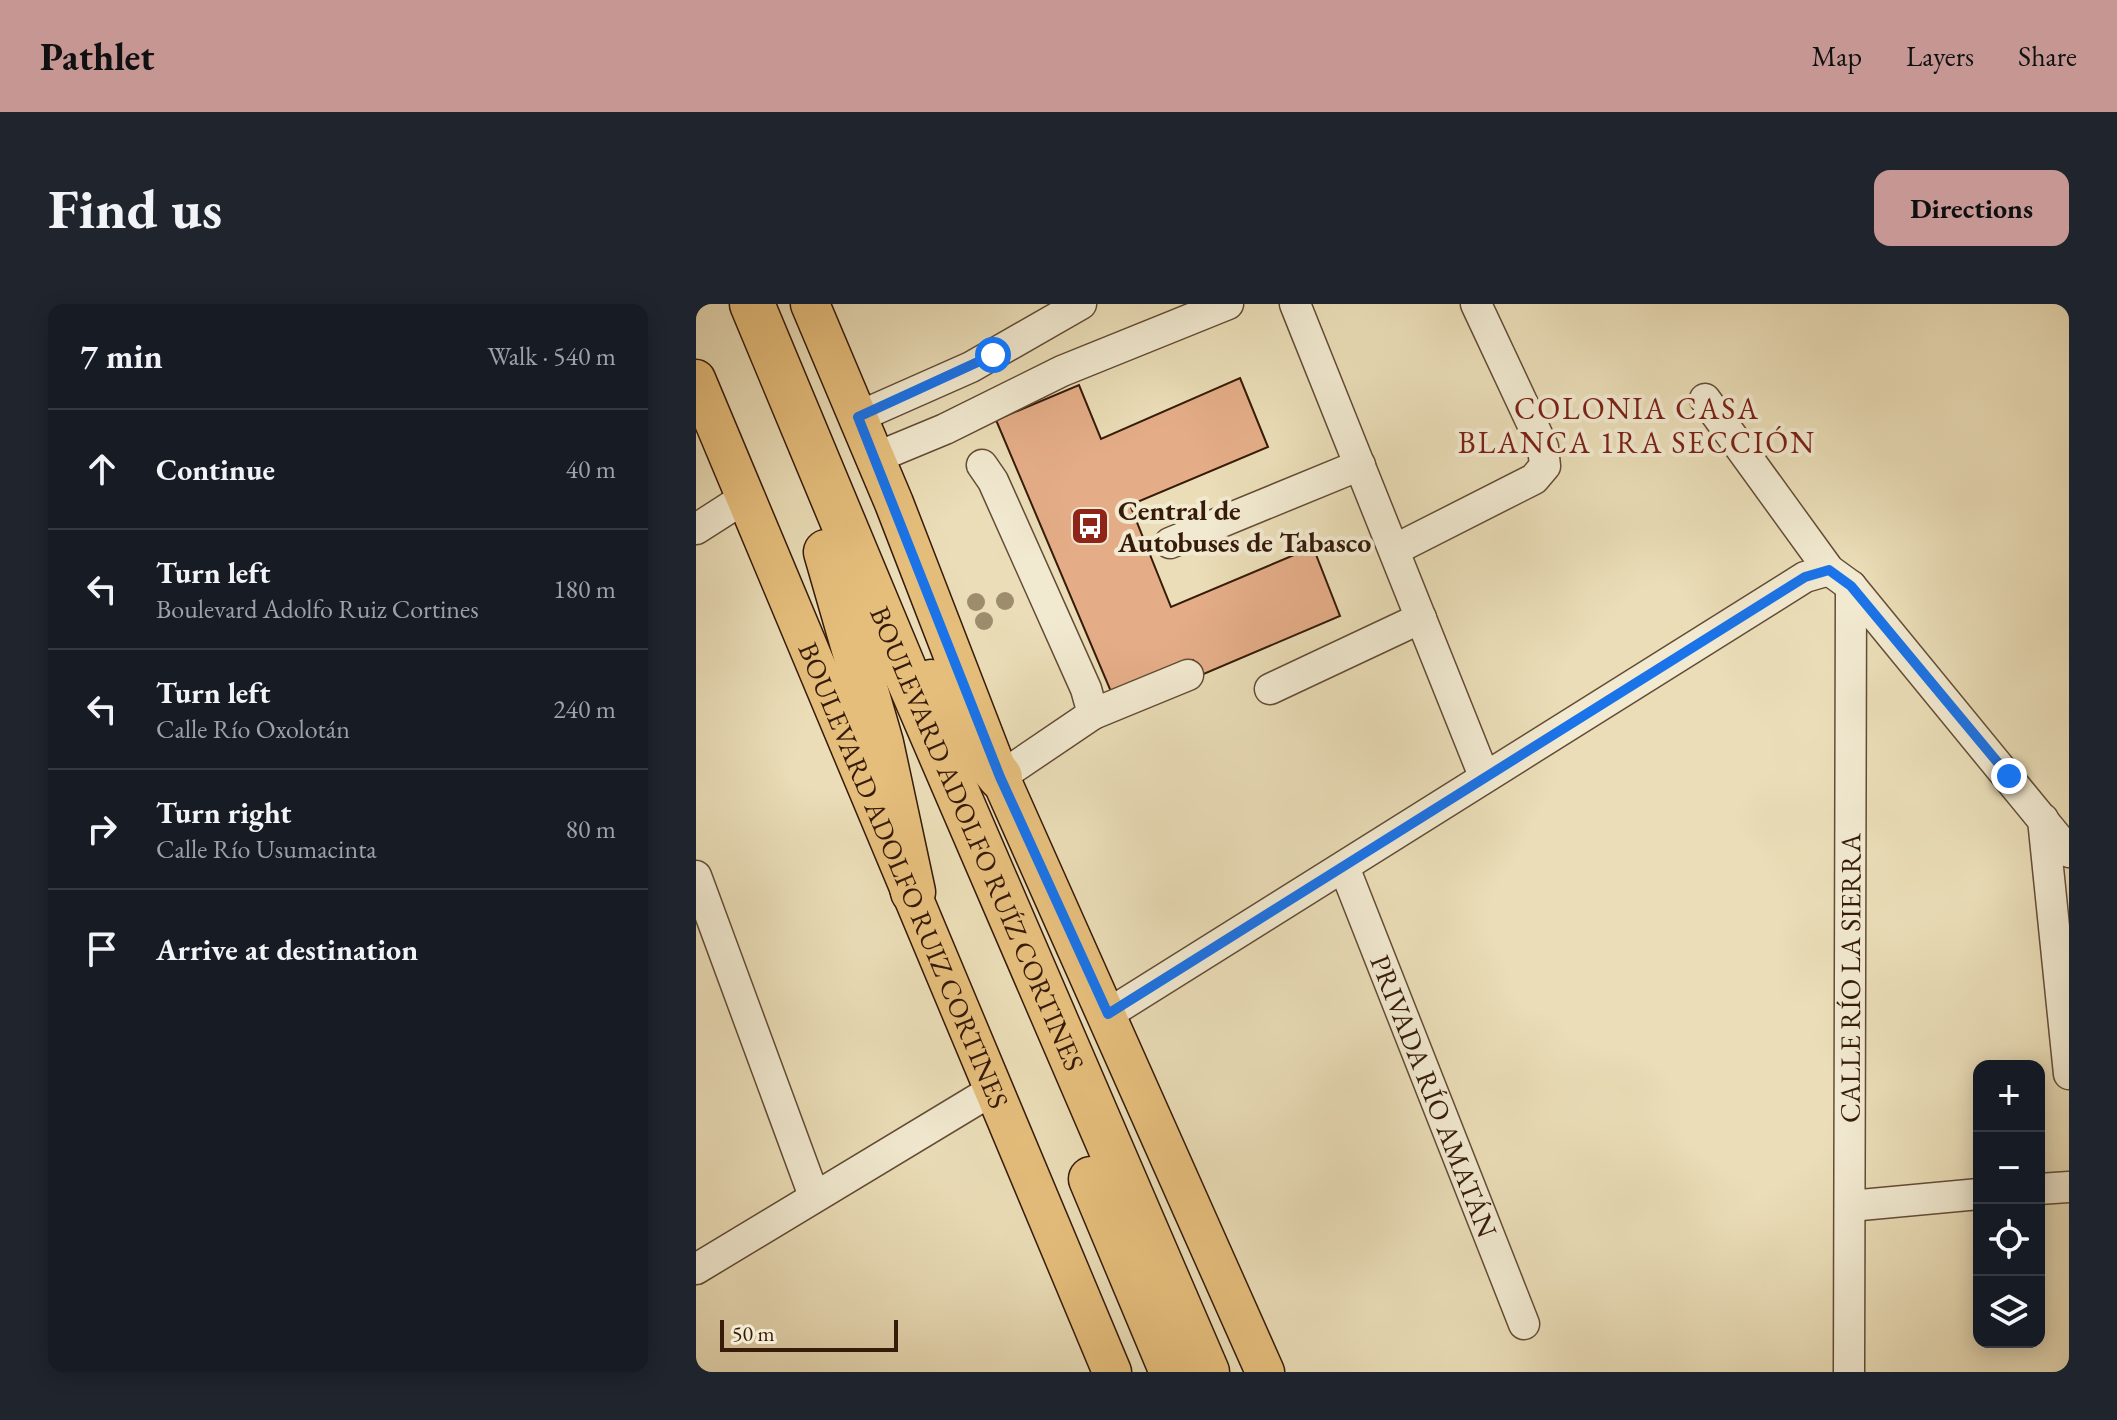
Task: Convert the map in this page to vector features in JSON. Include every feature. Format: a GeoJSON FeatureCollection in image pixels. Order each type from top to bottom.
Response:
{"type":"FeatureCollection","features":[{"type":"Feature","properties":{"kind":"highway","name":"BOULEVARD ADOLFO RUÍZ CORTINES"},"geometry":{"type":"LineString","coordinates":[[723,304],[838,546],[913,694],[1207,1372]]}},
{"type":"Feature","properties":{"kind":"highway","name":"BOULEVARD ADOLFO RUÍZ CORTINES"},"geometry":{"type":"LineString","coordinates":[[752,304],[838,546]]}},
{"type":"Feature","properties":{"kind":"highway"},"geometry":{"type":"LineString","coordinates":[[838,546],[913,694],[1000,777]]}},
{"type":"Feature","properties":{"kind":"highway"},"geometry":{"type":"LineString","coordinates":[[838,546],[913,892]]}},
{"type":"Feature","properties":{"kind":"highway","name":"BOULEVARD ADOLFO RUÍZ CORTINES"},"geometry":{"type":"LineString","coordinates":[[913,694],[1172,1372]]}},
{"type":"Feature","properties":{"kind":"main road"},"geometry":{"type":"LineString","coordinates":[[810,304],[875,458],[1000,777],[1265,1372]]}},
{"type":"Feature","properties":{"kind":"main road","name":"BOULEVARD ADOLFO RUIZ CORTINES"},"geometry":{"type":"LineString","coordinates":[[696,379],[996,1088],[1112,1372]]}},
{"type":"Feature","properties":{"kind":"street"},"geometry":{"type":"LineString","coordinates":[[858,417],[971,367],[1081,304]]}},
{"type":"Feature","properties":{"kind":"street"},"geometry":{"type":"LineString","coordinates":[[875,458],[945,429],[1062,371],[1228,304]]}},
{"type":"Feature","properties":{"kind":"street"},"geometry":{"type":"LineString","coordinates":[[1295,304],[1484,776]]}},
{"type":"Feature","properties":{"kind":"street"},"geometry":{"type":"LineString","coordinates":[[1394,550],[1534,479],[1545,466],[1543,447],[1476,304]]}},
{"type":"Feature","properties":{"kind":"street"},"geometry":{"type":"LineString","coordinates":[[1705,399],[1840,578],[2069,852]]}},
{"type":"Feature","properties":{"kind":"street"},"geometry":{"type":"LineString","coordinates":[[982,465],[993,481],[1086,689],[1093,714]]}},
{"type":"Feature","properties":{"kind":"street"},"geometry":{"type":"LineString","coordinates":[[1170,543],[1360,465]]}},
{"type":"Feature","properties":{"kind":"street"},"geometry":{"type":"LineString","coordinates":[[696,529],[746,497]]}},
{"type":"Feature","properties":{"kind":"street"},"geometry":{"type":"LineString","coordinates":[[1108,1014],[1805,577],[1840,578]]}},
{"type":"Feature","properties":{"kind":"street","name":"CALLE RÍO LA SIERRA"},"geometry":{"type":"LineString","coordinates":[[1840,578],[1850,1206],[1849,1372]]}},
{"type":"Feature","properties":{"kind":"street"},"geometry":{"type":"LineString","coordinates":[[1270,689],[1421,618]]}},
{"type":"Feature","properties":{"kind":"street"},"geometry":{"type":"LineString","coordinates":[[1000,777],[1093,714],[1188,675]]}},
{"type":"Feature","properties":{"kind":"street"},"geometry":{"type":"LineString","coordinates":[[2043,819],[2069,1074]]}},
{"type":"Feature","properties":{"kind":"street","name":"PRIVADA RÍO AMATÁN"},"geometry":{"type":"LineString","coordinates":[[1344,867],[1524,1324]]}},
{"type":"Feature","properties":{"kind":"street"},"geometry":{"type":"LineString","coordinates":[[696,876],[814,1196]]}},
{"type":"Feature","properties":{"kind":"street"},"geometry":{"type":"LineString","coordinates":[[696,1269],[996,1088]]}},
{"type":"Feature","properties":{"kind":"street"},"geometry":{"type":"LineString","coordinates":[[2045,1189],[2069,1187]]}},
{"type":"Feature","properties":{"kind":"street"},"geometry":{"type":"LineString","coordinates":[[1850,1206],[1973,1195]]}},
{"type":"Feature","properties":{"kind":"building","name":"Central de Autobuses de Tabasco"},"geometry":{"type":"Polygon","coordinates":[[[1240,378],[1268,447],[1130,505],[1171,607],[1313,547],[1340,616],[1199,676],[1193,660],[1112,694],[996,420],[1079,385],[1101,439],[1240,378]]]}},
{"type":"Feature","properties":{"kind":"place","name":"Central de Autobuses de Tabasco"},"geometry":{"type":"Point","coordinates":[1090,526]}},
{"type":"Feature","properties":{"kind":"district","name":"COLONIA CASA BLANCA 1RA SECCIÓN"},"geometry":{"type":"Point","coordinates":[1637,425]}},
{"type":"Feature","properties":{"kind":"route"},"geometry":{"type":"LineString","coordinates":[[993,355],[858,417],[1000,777],[1108,1014],[1558,729],[1805,577],[1829,570],[1851,586],[2009,776]]}}]}
